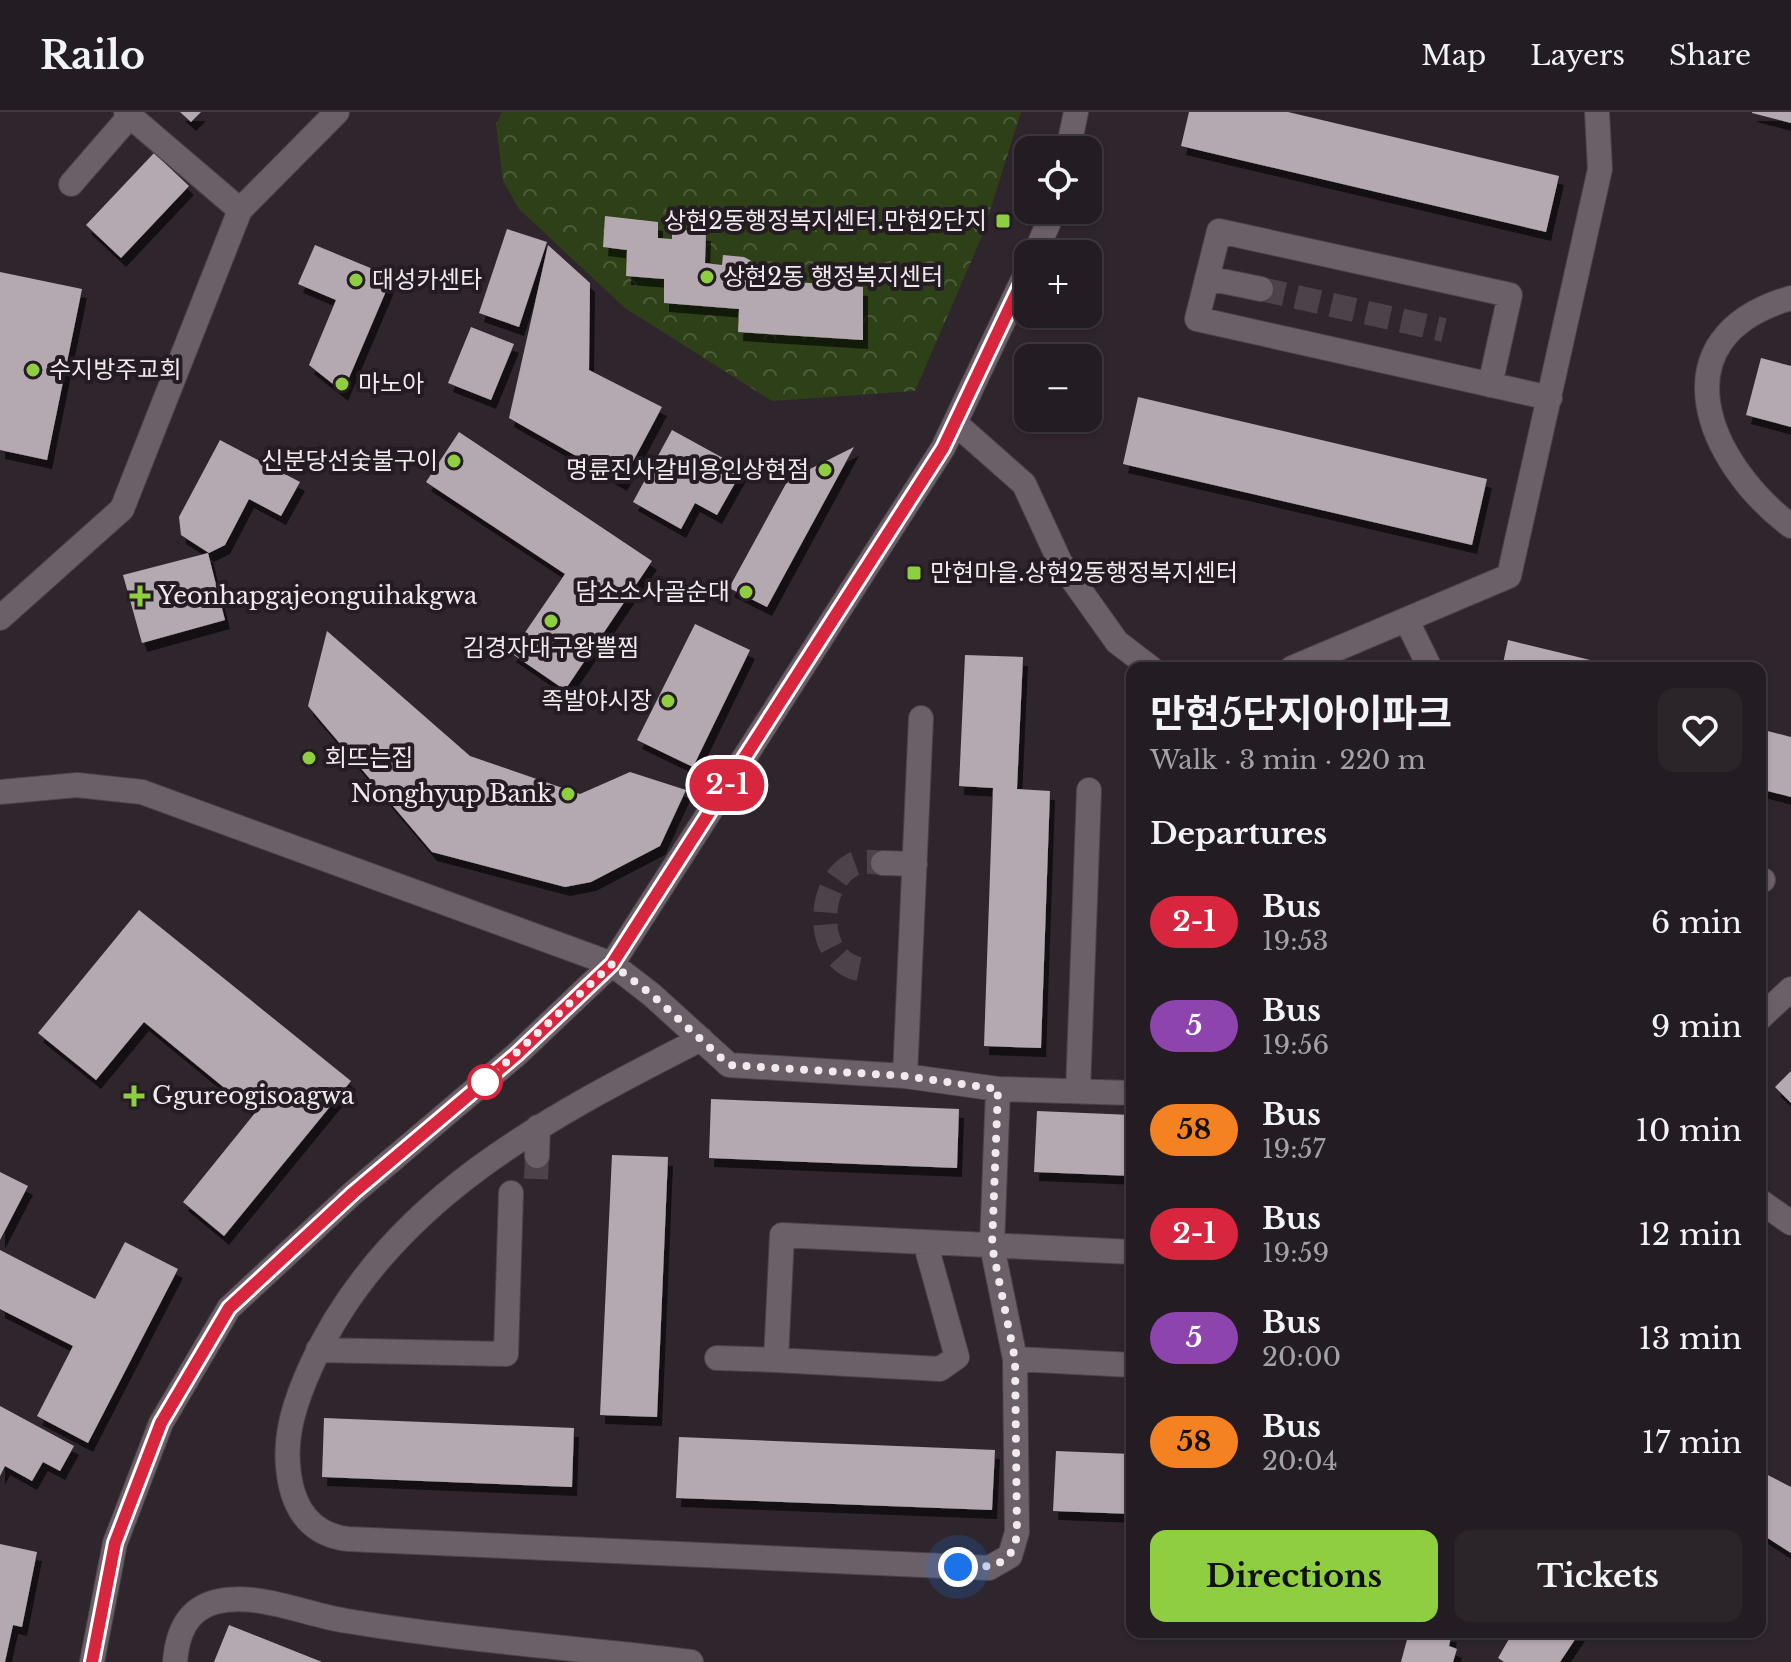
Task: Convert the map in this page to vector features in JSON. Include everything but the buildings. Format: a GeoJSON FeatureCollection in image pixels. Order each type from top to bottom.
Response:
{"type":"FeatureCollection","features":[{"type":"Feature","properties":{"kind":"street"},"geometry":{"type":"LineString","coordinates":[[0,618],[122,509],[240,210],[337,112]]}},
{"type":"Feature","properties":{"kind":"street"},"geometry":{"type":"LineString","coordinates":[[1071,136],[1076,112]]}},
{"type":"Feature","properties":{"kind":"street"},"geometry":{"type":"LineString","coordinates":[[1307,662],[1509,576],[1600,169],[1597,112]]}},
{"type":"Feature","properties":{"kind":"street"},"geometry":{"type":"LineString","coordinates":[[71,184],[128,114],[240,210]]}},
{"type":"Feature","properties":{"kind":"street"},"geometry":{"type":"LineString","coordinates":[[1490,385],[1510,295],[1219,231],[1197,319],[1490,385],[1550,398]]}},
{"type":"Feature","properties":{"kind":"street"},"geometry":{"type":"LineString","coordinates":[[1207,278],[1261,289]]}},
{"type":"Feature","properties":{"kind":"street"},"geometry":{"type":"LineString","coordinates":[[1791,298],[1755,310],[1723,334],[1711,363],[1708,400],[1713,424],[1735,467],[1770,510],[1791,526]]}},
{"type":"Feature","properties":{"kind":"street"},"geometry":{"type":"LineString","coordinates":[[92,1662],[115,1543],[161,1423],[229,1308],[353,1193],[516,1055],[612,964],[943,448],[1014,299]]}},
{"type":"Feature","properties":{"kind":"street"},"geometry":{"type":"LineString","coordinates":[[955,423],[1024,484],[1060,562],[1117,642],[1143,662]]}},
{"type":"Feature","properties":{"kind":"street"},"geometry":{"type":"LineString","coordinates":[[1407,621],[1427,662]]}},
{"type":"Feature","properties":{"kind":"street"},"geometry":{"type":"LineString","coordinates":[[905,1076],[921,718]]}},
{"type":"Feature","properties":{"kind":"street"},"geometry":{"type":"LineString","coordinates":[[0,792],[77,785],[142,792],[612,964],[729,1065],[905,1076],[998,1089],[1126,1093]]}},
{"type":"Feature","properties":{"kind":"street"},"geometry":{"type":"LineString","coordinates":[[1078,1091],[1089,790]]}},
{"type":"Feature","properties":{"kind":"street"},"geometry":{"type":"LineString","coordinates":[[883,863],[915,864]]}},
{"type":"Feature","properties":{"kind":"street"},"geometry":{"type":"LineString","coordinates":[[1766,1012],[1791,989]]}},
{"type":"Feature","properties":{"kind":"street"},"geometry":{"type":"LineString","coordinates":[[701,1039],[501,1149],[412,1226],[341,1308],[318,1350],[297,1401],[286,1456],[298,1507],[311,1526],[327,1537],[989,1568],[1010,1556],[1016,1544],[1015,1359],[992,1246],[998,1089]]}},
{"type":"Feature","properties":{"kind":"street"},"geometry":{"type":"LineString","coordinates":[[537,1156],[538,1127]]}},
{"type":"Feature","properties":{"kind":"street"},"geometry":{"type":"LineString","coordinates":[[318,1350],[506,1354],[511,1193]]}},
{"type":"Feature","properties":{"kind":"street"},"geometry":{"type":"LineString","coordinates":[[1766,1205],[1791,1223]]}},
{"type":"Feature","properties":{"kind":"street"},"geometry":{"type":"LineString","coordinates":[[776,1360],[782,1235],[1126,1252]]}},
{"type":"Feature","properties":{"kind":"street"},"geometry":{"type":"LineString","coordinates":[[717,1358],[940,1369],[957,1357],[925,1242]]}},
{"type":"Feature","properties":{"kind":"street"},"geometry":{"type":"LineString","coordinates":[[1015,1359],[1126,1365]]}},
{"type":"Feature","properties":{"kind":"street"},"geometry":{"type":"LineString","coordinates":[[175,1662],[177,1640],[191,1614],[215,1602],[244,1599],[346,1621],[691,1662]]}},
{"type":"Feature","properties":{"kind":"green space"},"geometry":{"type":"Polygon","coordinates":[[[502,112],[1021,112],[982,236],[915,391],[772,401],[625,308],[518,208],[503,180],[496,124],[502,112]]]}},
{"type":"Feature","properties":{"kind":"tunnel"},"geometry":{"type":"LineString","coordinates":[[1261,289],[1444,330]]}},
{"type":"Feature","properties":{"kind":"tunnel"},"geometry":{"type":"LineString","coordinates":[[859,969],[845,963],[834,952],[825,921],[826,904],[831,888],[852,865],[883,863]]}},
{"type":"Feature","properties":{"kind":"tunnel"},"geometry":{"type":"LineString","coordinates":[[536,1179],[537,1156]]}},
{"type":"Feature","properties":{"kind":"bus line","name":"2-1"},"geometry":{"type":"LineString","coordinates":[[92,1662],[115,1543],[161,1423],[229,1308],[353,1193],[516,1055],[612,964],[943,448],[1014,298]]}},
{"type":"Feature","properties":{"kind":"place","name":"상현2동행정복지센터.만현2단지"},"geometry":{"type":"Point","coordinates":[1003,221]}},
{"type":"Feature","properties":{"kind":"place","name":"상현2동 행정복지센터"},"geometry":{"type":"Point","coordinates":[707,277]}},
{"type":"Feature","properties":{"kind":"place","name":"대성카센타"},"geometry":{"type":"Point","coordinates":[356,280]}},
{"type":"Feature","properties":{"kind":"place","name":"수지방주교회"},"geometry":{"type":"Point","coordinates":[33,370]}},
{"type":"Feature","properties":{"kind":"place","name":"마노아"},"geometry":{"type":"Point","coordinates":[342,384]}},
{"type":"Feature","properties":{"kind":"place","name":"신분당선숯불구이"},"geometry":{"type":"Point","coordinates":[454,461]}},
{"type":"Feature","properties":{"kind":"place","name":"명륜진사갈비용인상현점"},"geometry":{"type":"Point","coordinates":[825,470]}},
{"type":"Feature","properties":{"kind":"place","name":"만현마을.상현2동행정복지센터"},"geometry":{"type":"Point","coordinates":[914,573]}},
{"type":"Feature","properties":{"kind":"place","name":"담소소사골순대"},"geometry":{"type":"Point","coordinates":[746,592]}},
{"type":"Feature","properties":{"kind":"place","name":"Yeonhapgajeonguihakgwa"},"geometry":{"type":"Point","coordinates":[140,596]}},
{"type":"Feature","properties":{"kind":"place","name":"김경자대구왕뽈찜"},"geometry":{"type":"Point","coordinates":[551,621]}},
{"type":"Feature","properties":{"kind":"place","name":"족발야시장"},"geometry":{"type":"Point","coordinates":[668,701]}},
{"type":"Feature","properties":{"kind":"place","name":"회뜨는집"},"geometry":{"type":"Point","coordinates":[309,758]}},
{"type":"Feature","properties":{"kind":"place","name":"Nonghyup Bank"},"geometry":{"type":"Point","coordinates":[568,794]}},
{"type":"Feature","properties":{"kind":"place","name":"Ggureogisoagwa"},"geometry":{"type":"Point","coordinates":[134,1096]}},
{"type":"Feature","properties":{"kind":"route"},"geometry":{"type":"LineString","coordinates":[[485,1082],[612,964],[652,995],[729,1065],[905,1076],[998,1089],[992,1246],[1015,1359],[1016,1544],[1002,1563],[989,1568],[958,1567]]}}]}
